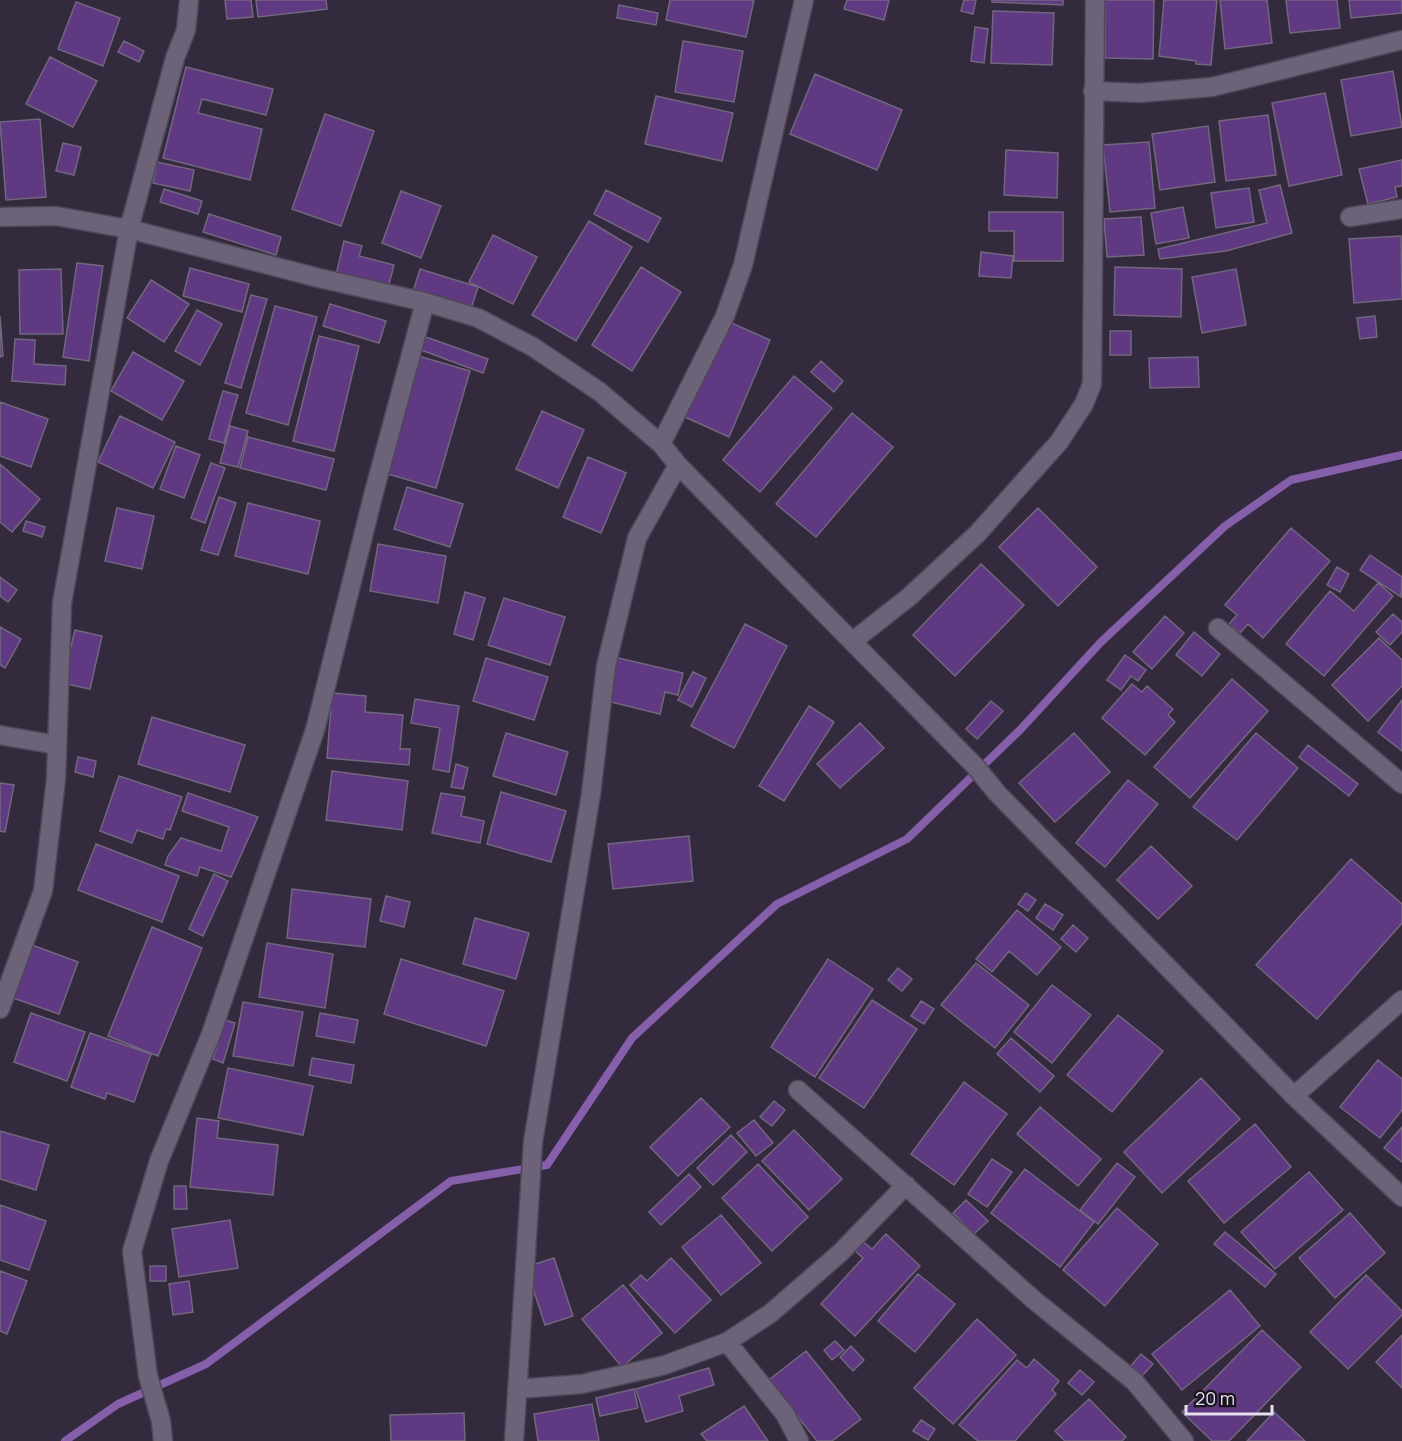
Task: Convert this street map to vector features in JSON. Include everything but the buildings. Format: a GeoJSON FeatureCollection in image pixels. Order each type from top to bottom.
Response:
{"type":"FeatureCollection","features":[{"type":"Feature","properties":{"kind":"street"},"geometry":{"type":"LineString","coordinates":[[0,1009],[43,891],[56,778],[62,603],[129,229],[175,58],[186,30],[189,0]]}},
{"type":"Feature","properties":{"kind":"street"},"geometry":{"type":"LineString","coordinates":[[661,444],[725,316],[743,265],[804,0]]}},
{"type":"Feature","properties":{"kind":"street"},"geometry":{"type":"LineString","coordinates":[[853,641],[909,597],[978,532],[1059,441],[1084,404],[1092,384],[1095,0]]}},
{"type":"Feature","properties":{"kind":"street"},"geometry":{"type":"LineString","coordinates":[[1093,91],[1139,93],[1212,87],[1402,40]]}},
{"type":"Feature","properties":{"kind":"street"},"geometry":{"type":"LineString","coordinates":[[1350,217],[1402,209]]}},
{"type":"Feature","properties":{"kind":"street"},"geometry":{"type":"LineString","coordinates":[[0,217],[56,216],[129,229],[319,278],[425,302],[478,318],[533,347],[600,392],[661,444],[678,465],[853,641],[1294,1096],[1402,1197]]}},
{"type":"Feature","properties":{"kind":"street"},"geometry":{"type":"LineString","coordinates":[[163,1441],[148,1377],[132,1251],[159,1161],[211,1034],[315,730],[373,496],[425,302]]}},
{"type":"Feature","properties":{"kind":"street"},"geometry":{"type":"LineString","coordinates":[[514,1441],[533,1142],[591,794],[606,666],[637,538],[678,465]]}},
{"type":"Feature","properties":{"kind":"street"},"geometry":{"type":"LineString","coordinates":[[1218,628],[1402,783]]}},
{"type":"Feature","properties":{"kind":"street"},"geometry":{"type":"LineString","coordinates":[[0,735],[57,746]]}},
{"type":"Feature","properties":{"kind":"street"},"geometry":{"type":"LineString","coordinates":[[1294,1096],[1402,1000]]}},
{"type":"Feature","properties":{"kind":"street"},"geometry":{"type":"LineString","coordinates":[[798,1090],[1034,1300],[1134,1381],[1184,1441]]}},
{"type":"Feature","properties":{"kind":"street"},"geometry":{"type":"LineString","coordinates":[[517,1389],[592,1382],[665,1365],[727,1342],[771,1313],[840,1253],[906,1185]]}},
{"type":"Feature","properties":{"kind":"street"},"geometry":{"type":"LineString","coordinates":[[727,1342],[785,1414],[799,1441]]}},
{"type":"Feature","properties":{"kind":"waterway"},"geometry":{"type":"LineString","coordinates":[[65,1441],[118,1404],[206,1364],[451,1181],[547,1165],[632,1038],[777,904],[907,839],[1020,730],[1101,642],[1225,526],[1291,480],[1402,455]]}}]}
